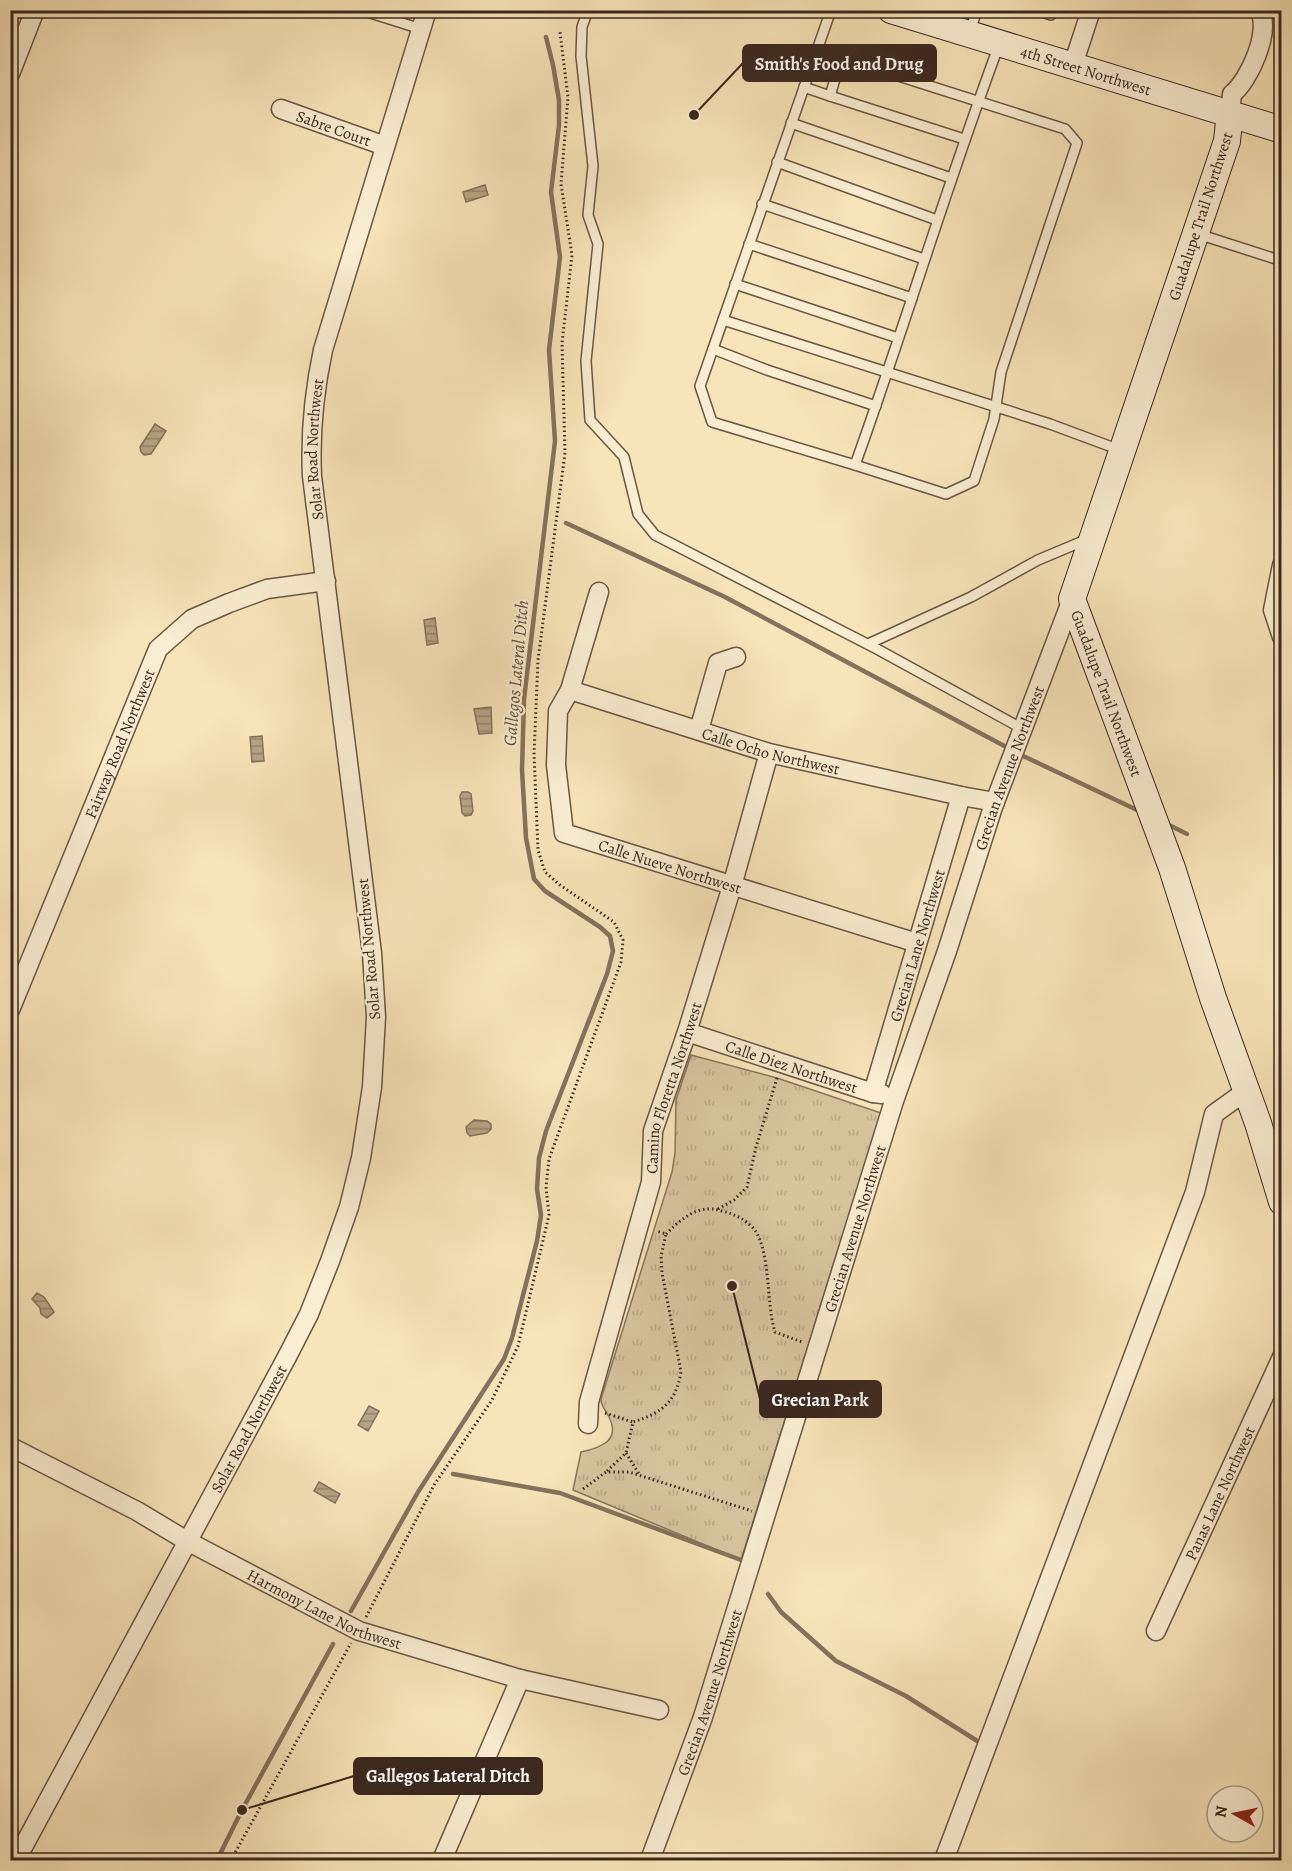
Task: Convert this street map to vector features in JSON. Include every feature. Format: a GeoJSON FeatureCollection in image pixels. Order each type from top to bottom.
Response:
{"type":"FeatureCollection","features":[{"type":"Feature","properties":{"kind":"street"},"geometry":{"type":"LineString","coordinates":[[10,74],[35,10]]}},
{"type":"Feature","properties":{"kind":"street","name":"Solar Road Northwest"},"geometry":{"type":"LineString","coordinates":[[16,1860],[288,1355],[313,1304],[349,1207],[361,1158],[372,1087],[376,1017],[372,953],[312,476],[311,450],[315,391],[323,350],[427,10]]}},
{"type":"Feature","properties":{"kind":"street"},"geometry":{"type":"LineString","coordinates":[[1073,65],[1091,10]]}},
{"type":"Feature","properties":{"kind":"street"},"geometry":{"type":"LineString","coordinates":[[1230,113],[1232,94],[1250,70],[1264,29],[1259,10]]}},
{"type":"Feature","properties":{"kind":"street","name":"4th Street Northwest"},"geometry":{"type":"LineString","coordinates":[[905,12],[973,22],[1000,43],[1281,130]]}},
{"type":"Feature","properties":{"kind":"street","name":"Sabre Court"},"geometry":{"type":"LineString","coordinates":[[281,110],[385,146]]}},
{"type":"Feature","properties":{"kind":"street","name":"Guadalupe Trail Northwest"},"geometry":{"type":"LineString","coordinates":[[1230,113],[1227,141],[1072,598],[1172,868],[1281,1202]]}},
{"type":"Feature","properties":{"kind":"street"},"geometry":{"type":"LineString","coordinates":[[1281,565],[1273,610],[1281,637]]}},
{"type":"Feature","properties":{"kind":"street","name":"Fairway Road Northwest"},"geometry":{"type":"LineString","coordinates":[[10,1010],[158,649],[192,619],[229,603],[267,589],[326,581]]}},
{"type":"Feature","properties":{"kind":"street"},"geometry":{"type":"LineString","coordinates":[[570,690],[599,592]]}},
{"type":"Feature","properties":{"kind":"street","name":"Grecian Avenue Northwest"},"geometry":{"type":"LineString","coordinates":[[650,1860],[703,1717],[896,1095],[947,951],[995,802],[1072,598]]}},
{"type":"Feature","properties":{"kind":"street"},"geometry":{"type":"LineString","coordinates":[[699,730],[718,663],[736,657]]}},
{"type":"Feature","properties":{"kind":"street","name":"Calle Ocho Northwest"},"geometry":{"type":"LineString","coordinates":[[570,690],[769,753],[995,802]]}},
{"type":"Feature","properties":{"kind":"street","name":"Calle Nueve Northwest"},"geometry":{"type":"LineString","coordinates":[[570,690],[558,711],[556,765],[564,833],[917,943]]}},
{"type":"Feature","properties":{"kind":"street","name":"Camino Floretta Northwest"},"geometry":{"type":"LineString","coordinates":[[588,1424],[589,1402],[651,1182],[653,1131],[687,1032],[732,886],[769,753]]}},
{"type":"Feature","properties":{"kind":"street","name":"Grecian Lane Northwest"},"geometry":{"type":"LineString","coordinates":[[873,1093],[961,796]]}},
{"type":"Feature","properties":{"kind":"street","name":"Calle Diez Northwest"},"geometry":{"type":"LineString","coordinates":[[687,1032],[873,1093],[896,1095]]}},
{"type":"Feature","properties":{"kind":"street"},"geometry":{"type":"LineString","coordinates":[[944,1860],[1195,1192],[1214,1114],[1246,1090]]}},
{"type":"Feature","properties":{"kind":"street","name":"Panas Lane Northwest"},"geometry":{"type":"LineString","coordinates":[[1156,1631],[1281,1357]]}},
{"type":"Feature","properties":{"kind":"street","name":"Harmony Lane Northwest"},"geometry":{"type":"LineString","coordinates":[[11,1446],[359,1631],[520,1679],[659,1710]]}},
{"type":"Feature","properties":{"kind":"street"},"geometry":{"type":"LineString","coordinates":[[442,1860],[520,1679]]}},
{"type":"Feature","properties":{"kind":"lane"},"geometry":{"type":"LineString","coordinates":[[362,10],[421,29]]}},
{"type":"Feature","properties":{"kind":"lane"},"geometry":{"type":"LineString","coordinates":[[588,10],[582,27],[581,56],[593,166],[588,215],[598,244],[586,361],[590,420],[624,457],[638,514],[656,535],[868,644],[1023,729]]}},
{"type":"Feature","properties":{"kind":"lane"},"geometry":{"type":"LineString","coordinates":[[830,96],[838,69],[848,60],[1065,129],[1077,142],[1000,372],[994,419],[974,481],[946,494],[712,422],[700,386],[831,10]]}},
{"type":"Feature","properties":{"kind":"lane"},"geometry":{"type":"LineString","coordinates":[[1036,10],[1051,15]]}},
{"type":"Feature","properties":{"kind":"lane"},"geometry":{"type":"LineString","coordinates":[[855,465],[964,140],[1000,43]]}},
{"type":"Feature","properties":{"kind":"lane"},"geometry":{"type":"LineString","coordinates":[[804,87],[964,140]]}},
{"type":"Feature","properties":{"kind":"lane"},"geometry":{"type":"LineString","coordinates":[[791,123],[951,178]]}},
{"type":"Feature","properties":{"kind":"lane"},"geometry":{"type":"LineString","coordinates":[[777,162],[937,220]]}},
{"type":"Feature","properties":{"kind":"lane"},"geometry":{"type":"LineString","coordinates":[[762,204],[924,259]]}},
{"type":"Feature","properties":{"kind":"lane"},"geometry":{"type":"LineString","coordinates":[[1196,233],[1281,261]]}},
{"type":"Feature","properties":{"kind":"lane"},"geometry":{"type":"LineString","coordinates":[[749,244],[912,298]]}},
{"type":"Feature","properties":{"kind":"lane"},"geometry":{"type":"LineString","coordinates":[[735,284],[898,338]]}},
{"type":"Feature","properties":{"kind":"lane"},"geometry":{"type":"LineString","coordinates":[[723,320],[1050,424],[1122,451]]}},
{"type":"Feature","properties":{"kind":"lane"},"geometry":{"type":"LineString","coordinates":[[713,349],[767,370],[876,406]]}},
{"type":"Feature","properties":{"kind":"lane"},"geometry":{"type":"LineString","coordinates":[[868,644],[971,597],[1038,560],[1093,537]]}},
{"type":"Feature","properties":{"kind":"path"},"geometry":{"type":"LineString","coordinates":[[231,1860],[359,1631],[434,1485],[492,1400],[518,1346],[549,1215],[546,1187],[549,1159],[621,962],[623,940],[614,922],[545,872],[538,850],[534,754],[538,660],[565,453],[562,343],[572,255],[561,184],[568,97],[560,32]]}},
{"type":"Feature","properties":{"kind":"path"},"geometry":{"type":"LineString","coordinates":[[718,1209],[734,1200],[747,1187],[756,1147],[777,1078]]}},
{"type":"Feature","properties":{"kind":"path"},"geometry":{"type":"LineString","coordinates":[[605,1413],[633,1422],[650,1416],[666,1405],[678,1390],[681,1372],[661,1256],[666,1234],[680,1220],[696,1210],[718,1209],[739,1216],[754,1229],[763,1251],[771,1321],[775,1332],[805,1343]]}},
{"type":"Feature","properties":{"kind":"path"},"geometry":{"type":"LineString","coordinates":[[656,1231],[666,1234]]}},
{"type":"Feature","properties":{"kind":"path"},"geometry":{"type":"LineString","coordinates":[[583,1489],[626,1453],[633,1422]]}},
{"type":"Feature","properties":{"kind":"path"},"geometry":{"type":"LineString","coordinates":[[626,1453],[640,1475]]}},
{"type":"Feature","properties":{"kind":"path"},"geometry":{"type":"LineString","coordinates":[[606,1472],[629,1472],[753,1511]]}},
{"type":"Feature","properties":{"kind":"green space"},"geometry":{"type":"Polygon","coordinates":[[[691,1055],[777,1078],[881,1113],[741,1560],[573,1490],[581,1452],[607,1442],[612,1432],[612,1425],[601,1399],[672,1172],[675,1153],[676,1100],[691,1055]]]}},
{"type":"Feature","properties":{"kind":"shaded area"},"geometry":{"type":"Polygon","coordinates":[[[485,185],[488,195],[466,202],[463,192],[485,185]]]}},
{"type":"Feature","properties":{"kind":"shaded area"},"geometry":{"type":"Polygon","coordinates":[[[155,424],[166,431],[151,454],[144,455],[140,447],[155,424]]]}},
{"type":"Feature","properties":{"kind":"shaded area"},"geometry":{"type":"Polygon","coordinates":[[[435,618],[438,643],[427,645],[424,620],[435,618]]]}},
{"type":"Feature","properties":{"kind":"shaded area"},"geometry":{"type":"Polygon","coordinates":[[[491,707],[492,733],[479,734],[474,709],[491,707]]]}},
{"type":"Feature","properties":{"kind":"shaded area"},"geometry":{"type":"Polygon","coordinates":[[[262,736],[264,761],[252,762],[250,737],[262,736]]]}},
{"type":"Feature","properties":{"kind":"shaded area"},"geometry":{"type":"Polygon","coordinates":[[[462,792],[471,794],[473,811],[471,815],[465,816],[462,813],[460,796],[462,792]]]}},
{"type":"Feature","properties":{"kind":"shaded area"},"geometry":{"type":"Polygon","coordinates":[[[474,1120],[487,1121],[491,1124],[491,1129],[487,1133],[470,1136],[466,1127],[474,1120]]]}},
{"type":"Feature","properties":{"kind":"shaded area"},"geometry":{"type":"Polygon","coordinates":[[[37,1293],[44,1297],[54,1312],[47,1318],[41,1314],[40,1308],[32,1299],[37,1293]]]}},
{"type":"Feature","properties":{"kind":"shaded area"},"geometry":{"type":"Polygon","coordinates":[[[369,1406],[379,1411],[368,1431],[358,1425],[369,1406]]]}},
{"type":"Feature","properties":{"kind":"shaded area"},"geometry":{"type":"Polygon","coordinates":[[[319,1482],[340,1494],[335,1503],[314,1491],[319,1482]]]}},
{"type":"Feature","properties":{"kind":"waterway","name":"Gallegos Lateral Ditch"},"geometry":{"type":"LineString","coordinates":[[351,1611],[418,1492],[504,1359],[512,1338],[537,1241],[541,1215],[537,1189],[539,1158],[546,1131],[607,974],[613,951],[610,936],[545,891],[534,879],[526,838],[522,770],[524,699],[555,441],[549,350],[560,257],[551,192],[559,125],[559,100],[546,37]]}},
{"type":"Feature","properties":{"kind":"waterway"},"geometry":{"type":"LineString","coordinates":[[566,523],[725,597],[1010,749]]}},
{"type":"Feature","properties":{"kind":"waterway"},"geometry":{"type":"LineString","coordinates":[[1017,753],[1137,810]]}},
{"type":"Feature","properties":{"kind":"waterway"},"geometry":{"type":"LineString","coordinates":[[1169,825],[1187,834]]}},
{"type":"Feature","properties":{"kind":"waterway"},"geometry":{"type":"LineString","coordinates":[[453,1474],[560,1493],[741,1560]]}},
{"type":"Feature","properties":{"kind":"waterway"},"geometry":{"type":"LineString","coordinates":[[768,1594],[781,1612],[836,1661],[906,1696],[982,1744]]}},
{"type":"Feature","properties":{"kind":"waterway","name":"Gallegos Lateral Ditch"},"geometry":{"type":"LineString","coordinates":[[217,1860],[333,1644]]}},
{"type":"Feature","properties":{"kind":"place","name":"Smith's Food and Drug"},"geometry":{"type":"Point","coordinates":[694,115]}},
{"type":"Feature","properties":{"kind":"place","name":"Grecian Park"},"geometry":{"type":"Point","coordinates":[732,1286]}},
{"type":"Feature","properties":{"kind":"place","name":"Gallegos Lateral Ditch"},"geometry":{"type":"Point","coordinates":[242,1810]}}]}
